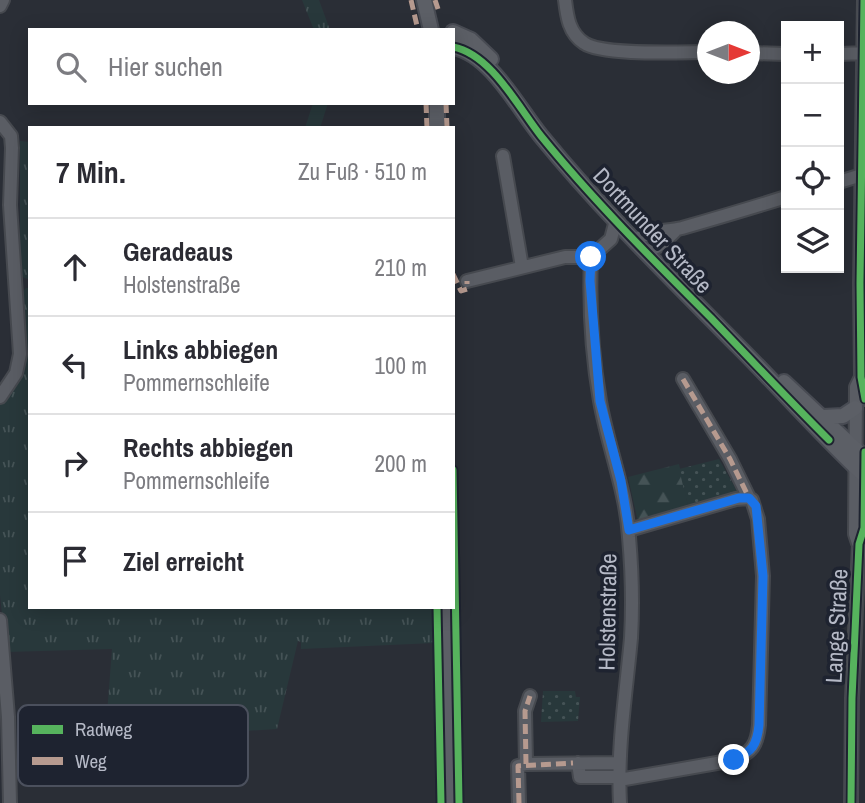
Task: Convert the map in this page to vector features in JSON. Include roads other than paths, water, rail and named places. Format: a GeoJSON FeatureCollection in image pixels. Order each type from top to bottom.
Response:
{"type":"FeatureCollection","features":[{"type":"Feature","properties":{"kind":"main road"},"geometry":{"type":"LineString","coordinates":[[424,0],[431,28]]}},
{"type":"Feature","properties":{"kind":"main road","name":"Dortmunder Straße"},"geometry":{"type":"LineString","coordinates":[[455,34],[471,40],[486,52],[536,118],[635,237]]}},
{"type":"Feature","properties":{"kind":"main road","name":"Dortmunder Straße"},"geometry":{"type":"LineString","coordinates":[[455,47],[476,56],[488,68],[542,137],[616,220],[823,417],[862,460]]}},
{"type":"Feature","properties":{"kind":"main road"},"geometry":{"type":"LineString","coordinates":[[437,105],[437,126]]}},
{"type":"Feature","properties":{"kind":"main road","name":"Dortmunder Straße"},"geometry":{"type":"LineString","coordinates":[[650,251],[862,460]]}},
{"type":"Feature","properties":{"kind":"main road"},"geometry":{"type":"LineString","coordinates":[[823,417],[843,416],[860,404]]}},
{"type":"Feature","properties":{"kind":"main road"},"geometry":{"type":"LineString","coordinates":[[446,609],[450,803]]}},
{"type":"Feature","properties":{"kind":"street"},"geometry":{"type":"LineString","coordinates":[[0,6],[2,0]]}},
{"type":"Feature","properties":{"kind":"street"},"geometry":{"type":"LineString","coordinates":[[565,0],[572,30],[587,46],[607,50],[697,52]]}},
{"type":"Feature","properties":{"kind":"street","name":"Lange Straße"},"geometry":{"type":"LineString","coordinates":[[851,803],[852,698],[859,544],[864,528],[860,404],[856,387],[861,377],[864,0]]}},
{"type":"Feature","properties":{"kind":"street"},"geometry":{"type":"LineString","coordinates":[[760,53],[781,54]]}},
{"type":"Feature","properties":{"kind":"street"},"geometry":{"type":"LineString","coordinates":[[844,54],[864,53]]}},
{"type":"Feature","properties":{"kind":"street"},"geometry":{"type":"LineString","coordinates":[[0,122],[11,136],[10,205],[20,354],[16,373],[0,397]]}},
{"type":"Feature","properties":{"kind":"street"},"geometry":{"type":"LineString","coordinates":[[503,156],[523,267]]}},
{"type":"Feature","properties":{"kind":"street"},"geometry":{"type":"LineString","coordinates":[[844,180],[863,174]]}},
{"type":"Feature","properties":{"kind":"street"},"geometry":{"type":"LineString","coordinates":[[611,239],[619,240],[677,229],[781,198]]}},
{"type":"Feature","properties":{"kind":"street"},"geometry":{"type":"LineString","coordinates":[[467,281],[565,257],[591,257],[611,239],[616,220]]}},
{"type":"Feature","properties":{"kind":"street"},"geometry":{"type":"LineString","coordinates":[[650,251],[677,229]]}},
{"type":"Feature","properties":{"kind":"street","name":"Holstenstraße"},"geometry":{"type":"LineString","coordinates":[[591,257],[590,281],[600,401],[621,481],[629,530],[632,618],[618,773],[620,803]]}},
{"type":"Feature","properties":{"kind":"street"},"geometry":{"type":"LineString","coordinates":[[519,803],[519,766],[526,764],[578,763],[618,773],[734,760],[748,754],[758,739],[763,576],[756,506],[683,379]]}},
{"type":"Feature","properties":{"kind":"street","name":"Lange Straße"},"geometry":{"type":"LineString","coordinates":[[859,544],[855,534],[862,460]]}},
{"type":"Feature","properties":{"kind":"street"},"geometry":{"type":"LineString","coordinates":[[629,530],[708,506],[749,498]]}},
{"type":"Feature","properties":{"kind":"street"},"geometry":{"type":"LineString","coordinates":[[0,620],[8,717],[10,803]]}},
{"type":"Feature","properties":{"kind":"street"},"geometry":{"type":"LineString","coordinates":[[526,764],[525,711],[530,696]]}}]}
